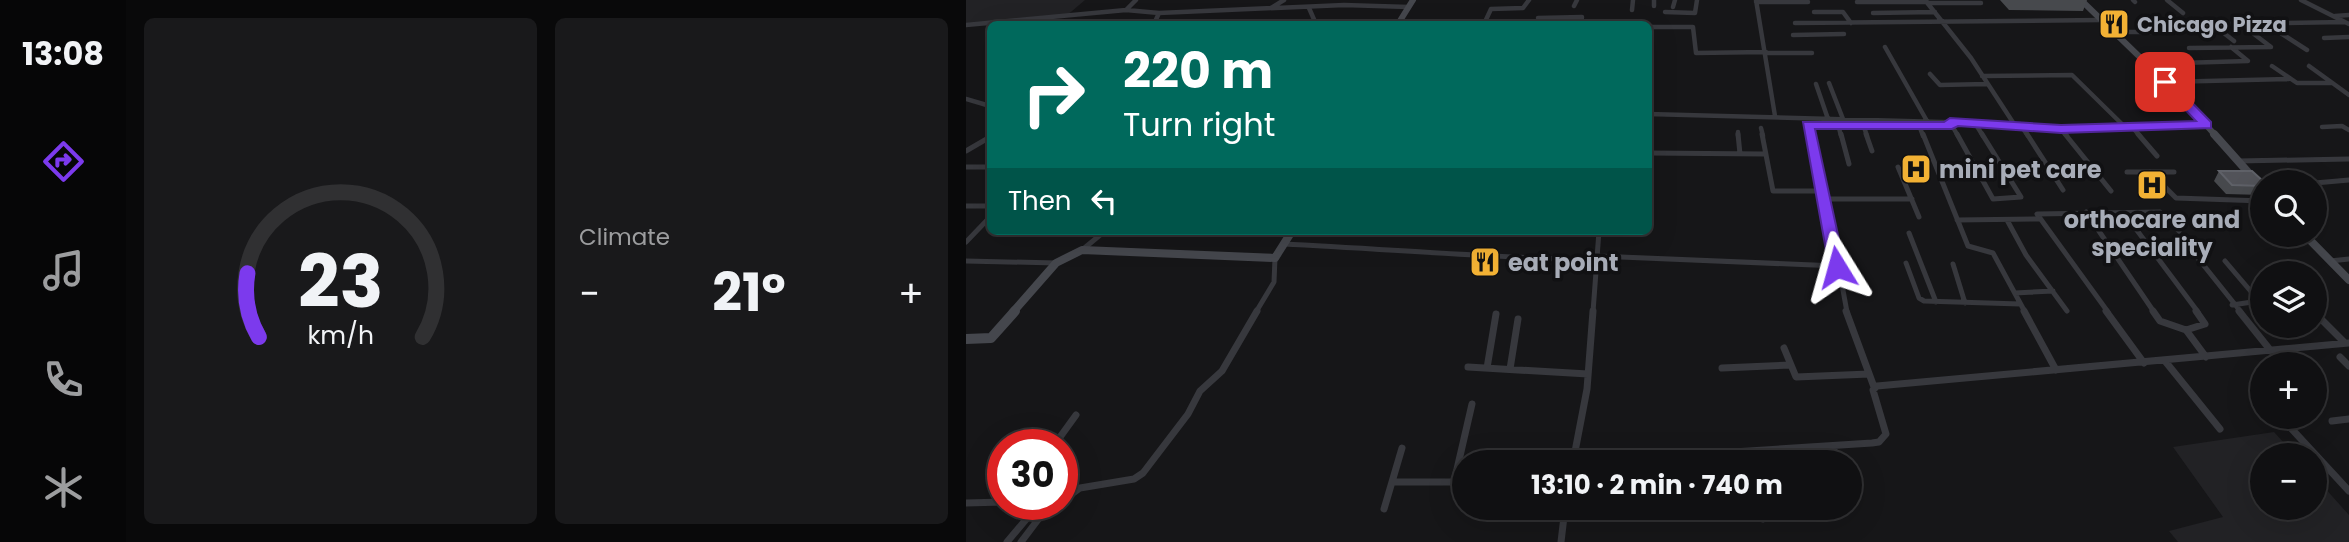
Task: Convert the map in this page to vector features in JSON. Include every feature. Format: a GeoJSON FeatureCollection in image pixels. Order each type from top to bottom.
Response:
{"type":"FeatureCollection","features":[{"type":"Feature","properties":{"kind":"street"},"geometry":{"type":"LineString","coordinates":[[1126,10],[1136,0]]}},
{"type":"Feature","properties":{"kind":"street"},"geometry":{"type":"LineString","coordinates":[[1269,9],[1284,0]]}},
{"type":"Feature","properties":{"kind":"street"},"geometry":{"type":"LineString","coordinates":[[1359,6],[1364,0]]}},
{"type":"Feature","properties":{"kind":"street"},"geometry":{"type":"LineString","coordinates":[[1400,21],[1413,0]]}},
{"type":"Feature","properties":{"kind":"street"},"geometry":{"type":"LineString","coordinates":[[1485,21],[1491,9],[1523,8],[1529,0]]}},
{"type":"Feature","properties":{"kind":"street"},"geometry":{"type":"LineString","coordinates":[[1574,6],[1577,0]]}},
{"type":"Feature","properties":{"kind":"street"},"geometry":{"type":"LineString","coordinates":[[1632,10],[1633,0]]}},
{"type":"Feature","properties":{"kind":"street"},"geometry":{"type":"LineString","coordinates":[[1674,7],[1675,0]]}},
{"type":"Feature","properties":{"kind":"street"},"geometry":{"type":"LineString","coordinates":[[1665,12],[1696,12],[1697,0]]}},
{"type":"Feature","properties":{"kind":"street"},"geometry":{"type":"LineString","coordinates":[[2081,0],[2207,125],[2250,174]]}},
{"type":"Feature","properties":{"kind":"street"},"geometry":{"type":"LineString","coordinates":[[2167,0],[2183,13]]}},
{"type":"Feature","properties":{"kind":"street"},"geometry":{"type":"LineString","coordinates":[[2301,0],[2347,23]]}},
{"type":"Feature","properties":{"kind":"street"},"geometry":{"type":"LineString","coordinates":[[1775,116],[1756,1],[1808,2]]}},
{"type":"Feature","properties":{"kind":"street"},"geometry":{"type":"LineString","coordinates":[[1857,2],[1981,3]]}},
{"type":"Feature","properties":{"kind":"street"},"geometry":{"type":"LineString","coordinates":[[1927,2],[2063,190]]}},
{"type":"Feature","properties":{"kind":"street"},"geometry":{"type":"LineString","coordinates":[[1009,21],[1126,10],[1159,13],[1359,6],[1409,7]]}},
{"type":"Feature","properties":{"kind":"street"},"geometry":{"type":"LineString","coordinates":[[1309,8],[1315,21]]}},
{"type":"Feature","properties":{"kind":"street"},"geometry":{"type":"LineString","coordinates":[[1814,12],[1844,13],[1851,23]]}},
{"type":"Feature","properties":{"kind":"street"},"geometry":{"type":"LineString","coordinates":[[1873,13],[1935,12]]}},
{"type":"Feature","properties":{"kind":"street"},"geometry":{"type":"LineString","coordinates":[[1155,21],[1159,13]]}},
{"type":"Feature","properties":{"kind":"street"},"geometry":{"type":"LineString","coordinates":[[1677,27],[1678,13]]}},
{"type":"Feature","properties":{"kind":"street"},"geometry":{"type":"LineString","coordinates":[[2333,16],[2349,15]]}},
{"type":"Feature","properties":{"kind":"street"},"geometry":{"type":"LineString","coordinates":[[1538,18],[1581,17],[1581,21]]}},
{"type":"Feature","properties":{"kind":"street"},"geometry":{"type":"LineString","coordinates":[[1795,23],[2102,20]]}},
{"type":"Feature","properties":{"kind":"street"},"geometry":{"type":"LineString","coordinates":[[966,25],[987,23]]}},
{"type":"Feature","properties":{"kind":"street"},"geometry":{"type":"LineString","coordinates":[[1817,23],[1822,34]]}},
{"type":"Feature","properties":{"kind":"street"},"geometry":{"type":"LineString","coordinates":[[2115,32],[2155,32],[2156,26],[2211,23],[2347,23]]}},
{"type":"Feature","properties":{"kind":"street"},"geometry":{"type":"LineString","coordinates":[[2211,23],[2234,41]]}},
{"type":"Feature","properties":{"kind":"street"},"geometry":{"type":"LineString","coordinates":[[2265,23],[2307,50]]}},
{"type":"Feature","properties":{"kind":"street"},"geometry":{"type":"LineString","coordinates":[[1652,27],[1693,27],[1696,53],[1812,53]]}},
{"type":"Feature","properties":{"kind":"street"},"geometry":{"type":"LineString","coordinates":[[2189,48],[2271,47],[2250,31]]}},
{"type":"Feature","properties":{"kind":"street"},"geometry":{"type":"LineString","coordinates":[[1793,35],[1844,34]]}},
{"type":"Feature","properties":{"kind":"street"},"geometry":{"type":"LineString","coordinates":[[2324,38],[2349,37]]}},
{"type":"Feature","properties":{"kind":"street"},"geometry":{"type":"LineString","coordinates":[[1885,47],[1927,121]]}},
{"type":"Feature","properties":{"kind":"street"},"geometry":{"type":"LineString","coordinates":[[2147,64],[2248,61],[2231,47]]}},
{"type":"Feature","properties":{"kind":"street"},"geometry":{"type":"LineString","coordinates":[[2272,66],[2299,83],[2332,83]]}},
{"type":"Feature","properties":{"kind":"street"},"geometry":{"type":"LineString","coordinates":[[2309,66],[2349,94]]}},
{"type":"Feature","properties":{"kind":"street"},"geometry":{"type":"LineString","coordinates":[[1930,74],[1940,85],[1987,84]]}},
{"type":"Feature","properties":{"kind":"street"},"geometry":{"type":"LineString","coordinates":[[1982,76],[2072,75],[2157,156]]}},
{"type":"Feature","properties":{"kind":"street"},"geometry":{"type":"LineString","coordinates":[[2165,82],[2290,79]]}},
{"type":"Feature","properties":{"kind":"street"},"geometry":{"type":"LineString","coordinates":[[1829,83],[1849,164]]}},
{"type":"Feature","properties":{"kind":"street"},"geometry":{"type":"LineString","coordinates":[[1816,85],[1828,118]]}},
{"type":"Feature","properties":{"kind":"street"},"geometry":{"type":"LineString","coordinates":[[966,99],[987,105]]}},
{"type":"Feature","properties":{"kind":"street"},"geometry":{"type":"LineString","coordinates":[[1652,114],[1828,118],[1863,124],[2017,124],[2061,129],[2207,125]]}},
{"type":"Feature","properties":{"kind":"street"},"geometry":{"type":"LineString","coordinates":[[1768,450],[1872,443],[1883,439],[1885,423],[1849,323],[1807,126],[1840,121],[1927,121],[1951,124]]}},
{"type":"Feature","properties":{"kind":"street"},"geometry":{"type":"LineString","coordinates":[[1951,124],[1993,199],[2021,197],[1975,123]]}},
{"type":"Feature","properties":{"kind":"street"},"geometry":{"type":"LineString","coordinates":[[1863,124],[1872,151]]}},
{"type":"Feature","properties":{"kind":"street"},"geometry":{"type":"LineString","coordinates":[[1917,125],[1969,247],[1992,252],[2056,370]]}},
{"type":"Feature","properties":{"kind":"street"},"geometry":{"type":"LineString","coordinates":[[2322,127],[2342,126],[2349,130]]}},
{"type":"Feature","properties":{"kind":"street"},"geometry":{"type":"LineString","coordinates":[[1761,128],[1773,191],[1822,191]]}},
{"type":"Feature","properties":{"kind":"street"},"geometry":{"type":"LineString","coordinates":[[2061,129],[2111,191]]}},
{"type":"Feature","properties":{"kind":"street"},"geometry":{"type":"LineString","coordinates":[[1738,132],[1740,154]]}},
{"type":"Feature","properties":{"kind":"street"},"geometry":{"type":"LineString","coordinates":[[966,150],[987,139]]}},
{"type":"Feature","properties":{"kind":"street"},"geometry":{"type":"LineString","coordinates":[[1652,153],[1765,154]]}},
{"type":"Feature","properties":{"kind":"street"},"geometry":{"type":"LineString","coordinates":[[2238,161],[2349,159]]}},
{"type":"Feature","properties":{"kind":"street"},"geometry":{"type":"LineString","coordinates":[[966,167],[987,167]]}},
{"type":"Feature","properties":{"kind":"street"},"geometry":{"type":"LineString","coordinates":[[1898,167],[1919,217]]}},
{"type":"Feature","properties":{"kind":"street"},"geometry":{"type":"LineString","coordinates":[[2127,172],[2174,172]]}},
{"type":"Feature","properties":{"kind":"street"},"geometry":{"type":"LineString","coordinates":[[2150,172],[2176,198],[2250,201]]}},
{"type":"Feature","properties":{"kind":"street"},"geometry":{"type":"LineString","coordinates":[[2327,182],[2349,180]]}},
{"type":"Feature","properties":{"kind":"street"},"geometry":{"type":"LineString","coordinates":[[1824,199],[1912,199]]}},
{"type":"Feature","properties":{"kind":"street"},"geometry":{"type":"LineString","coordinates":[[966,206],[987,206]]}},
{"type":"Feature","properties":{"kind":"street"},"geometry":{"type":"LineString","coordinates":[[2086,212],[2160,321],[2186,330],[2206,357]]}},
{"type":"Feature","properties":{"kind":"street"},"geometry":{"type":"LineString","coordinates":[[2144,363],[2037,214],[2160,212],[2179,230]]}},
{"type":"Feature","properties":{"kind":"street"},"geometry":{"type":"LineString","coordinates":[[2123,213],[2206,323],[2186,330]]}},
{"type":"Feature","properties":{"kind":"street"},"geometry":{"type":"LineString","coordinates":[[1957,220],[2040,219]]}},
{"type":"Feature","properties":{"kind":"street"},"geometry":{"type":"LineString","coordinates":[[966,242],[987,220]]}},
{"type":"Feature","properties":{"kind":"street"},"geometry":{"type":"LineString","coordinates":[[2007,220],[2026,255],[2067,311]]}},
{"type":"Feature","properties":{"kind":"street"},"geometry":{"type":"LineString","coordinates":[[1909,233],[1936,302]]}},
{"type":"Feature","properties":{"kind":"street"},"geometry":{"type":"LineString","coordinates":[[966,339],[991,338],[1056,263],[1082,250],[1100,235]]}},
{"type":"Feature","properties":{"kind":"street"},"geometry":{"type":"LineString","coordinates":[[1078,489],[1134,480],[1143,473],[1188,414],[1200,391],[1222,371],[1274,282],[1275,258],[1289,235]]}},
{"type":"Feature","properties":{"kind":"street"},"geometry":{"type":"LineString","coordinates":[[1575,450],[1588,374],[1600,235]]}},
{"type":"Feature","properties":{"kind":"street"},"geometry":{"type":"LineString","coordinates":[[2185,242],[2232,305],[2271,351]]}},
{"type":"Feature","properties":{"kind":"street"},"geometry":{"type":"LineString","coordinates":[[1283,244],[1413,250],[1483,258],[1597,258],[1837,267]]}},
{"type":"Feature","properties":{"kind":"street"},"geometry":{"type":"LineString","coordinates":[[2316,247],[2349,280]]}},
{"type":"Feature","properties":{"kind":"street"},"geometry":{"type":"LineString","coordinates":[[1082,250],[1275,258]]}},
{"type":"Feature","properties":{"kind":"street"},"geometry":{"type":"LineString","coordinates":[[2328,261],[2349,259]]}},
{"type":"Feature","properties":{"kind":"street"},"geometry":{"type":"LineString","coordinates":[[966,261],[1056,263]]}},
{"type":"Feature","properties":{"kind":"street"},"geometry":{"type":"LineString","coordinates":[[2225,261],[2259,302],[2232,305]]}},
{"type":"Feature","properties":{"kind":"street"},"geometry":{"type":"LineString","coordinates":[[1906,263],[1919,298],[1936,302],[2020,304]]}},
{"type":"Feature","properties":{"kind":"street"},"geometry":{"type":"LineString","coordinates":[[1953,264],[1965,303]]}},
{"type":"Feature","properties":{"kind":"street"},"geometry":{"type":"LineString","coordinates":[[2015,293],[2053,290]]}},
{"type":"Feature","properties":{"kind":"street"},"geometry":{"type":"LineString","coordinates":[[1487,368],[1496,314]]}},
{"type":"Feature","properties":{"kind":"street"},"geometry":{"type":"LineString","coordinates":[[1510,369],[1518,319]]}},
{"type":"Feature","properties":{"kind":"street"},"geometry":{"type":"LineString","coordinates":[[2327,324],[2347,343]]}},
{"type":"Feature","properties":{"kind":"street"},"geometry":{"type":"LineString","coordinates":[[1874,387],[2347,343]]}},
{"type":"Feature","properties":{"kind":"street"},"geometry":{"type":"LineString","coordinates":[[1784,348],[1796,377],[1869,374]]}},
{"type":"Feature","properties":{"kind":"street"},"geometry":{"type":"LineString","coordinates":[[2340,357],[2349,366]]}},
{"type":"Feature","properties":{"kind":"street"},"geometry":{"type":"LineString","coordinates":[[2165,361],[2220,429]]}},
{"type":"Feature","properties":{"kind":"street"},"geometry":{"type":"LineString","coordinates":[[1722,368],[1790,365]]}},
{"type":"Feature","properties":{"kind":"street"},"geometry":{"type":"LineString","coordinates":[[1468,367],[1588,374]]}},
{"type":"Feature","properties":{"kind":"street"},"geometry":{"type":"LineString","coordinates":[[1461,450],[1472,404]]}},
{"type":"Feature","properties":{"kind":"street"},"geometry":{"type":"LineString","coordinates":[[1066,429],[1076,415]]}},
{"type":"Feature","properties":{"kind":"street"},"geometry":{"type":"LineString","coordinates":[[2332,421],[2349,419]]}},
{"type":"Feature","properties":{"kind":"street"},"geometry":{"type":"LineString","coordinates":[[2292,429],[2349,491]]}},
{"type":"Feature","properties":{"kind":"street"},"geometry":{"type":"LineString","coordinates":[[1833,446],[1834,450]]}},
{"type":"Feature","properties":{"kind":"street"},"geometry":{"type":"LineString","coordinates":[[1384,509],[1402,448]]}},
{"type":"Feature","properties":{"kind":"street"},"geometry":{"type":"LineString","coordinates":[[1392,482],[1452,482]]}},
{"type":"Feature","properties":{"kind":"street"},"geometry":{"type":"LineString","coordinates":[[966,503],[987,502]]}},
{"type":"Feature","properties":{"kind":"street"},"geometry":{"type":"LineString","coordinates":[[1007,542],[1026,520]]}},
{"type":"Feature","properties":{"kind":"street"},"geometry":{"type":"LineString","coordinates":[[1021,542],[1038,520]]}},
{"type":"Feature","properties":{"kind":"street"},"geometry":{"type":"LineString","coordinates":[[1562,542],[1564,520]]}},
{"type":"Feature","properties":{"kind":"shaded area"},"geometry":{"type":"Polygon","coordinates":[[[966,0],[1085,0],[1065,17],[987,21],[987,23],[966,25],[966,0]]]}},
{"type":"Feature","properties":{"kind":"shaded area"},"geometry":{"type":"Polygon","coordinates":[[[2274,432],[2284,443],[2250,443],[2250,520],[2327,520],[2327,490],[2349,515],[2349,542],[2178,542],[2169,531],[2223,517],[2173,447],[2274,432]]]}},
{"type":"Feature","properties":{"kind":"building"},"geometry":{"type":"Polygon","coordinates":[[[2219,171],[2250,171],[2250,186],[2232,185],[2219,171]]]}},
{"type":"Feature","properties":{"kind":"place","name":"Chicago Pizza"},"geometry":{"type":"Point","coordinates":[2114,24]}},
{"type":"Feature","properties":{"kind":"place","name":"mini pet care"},"geometry":{"type":"Point","coordinates":[1916,169]}},
{"type":"Feature","properties":{"kind":"place","name":"orthocare and speciality"},"geometry":{"type":"Point","coordinates":[2152,185]}},
{"type":"Feature","properties":{"kind":"place","name":"eat point"},"geometry":{"type":"Point","coordinates":[1485,262]}},
{"type":"Feature","properties":{"kind":"route"},"geometry":{"type":"LineString","coordinates":[[1837,267],[1832,230],[1808,125],[1952,126],[1950,122],[2061,129],[2207,125],[2165,82]]}}]}
